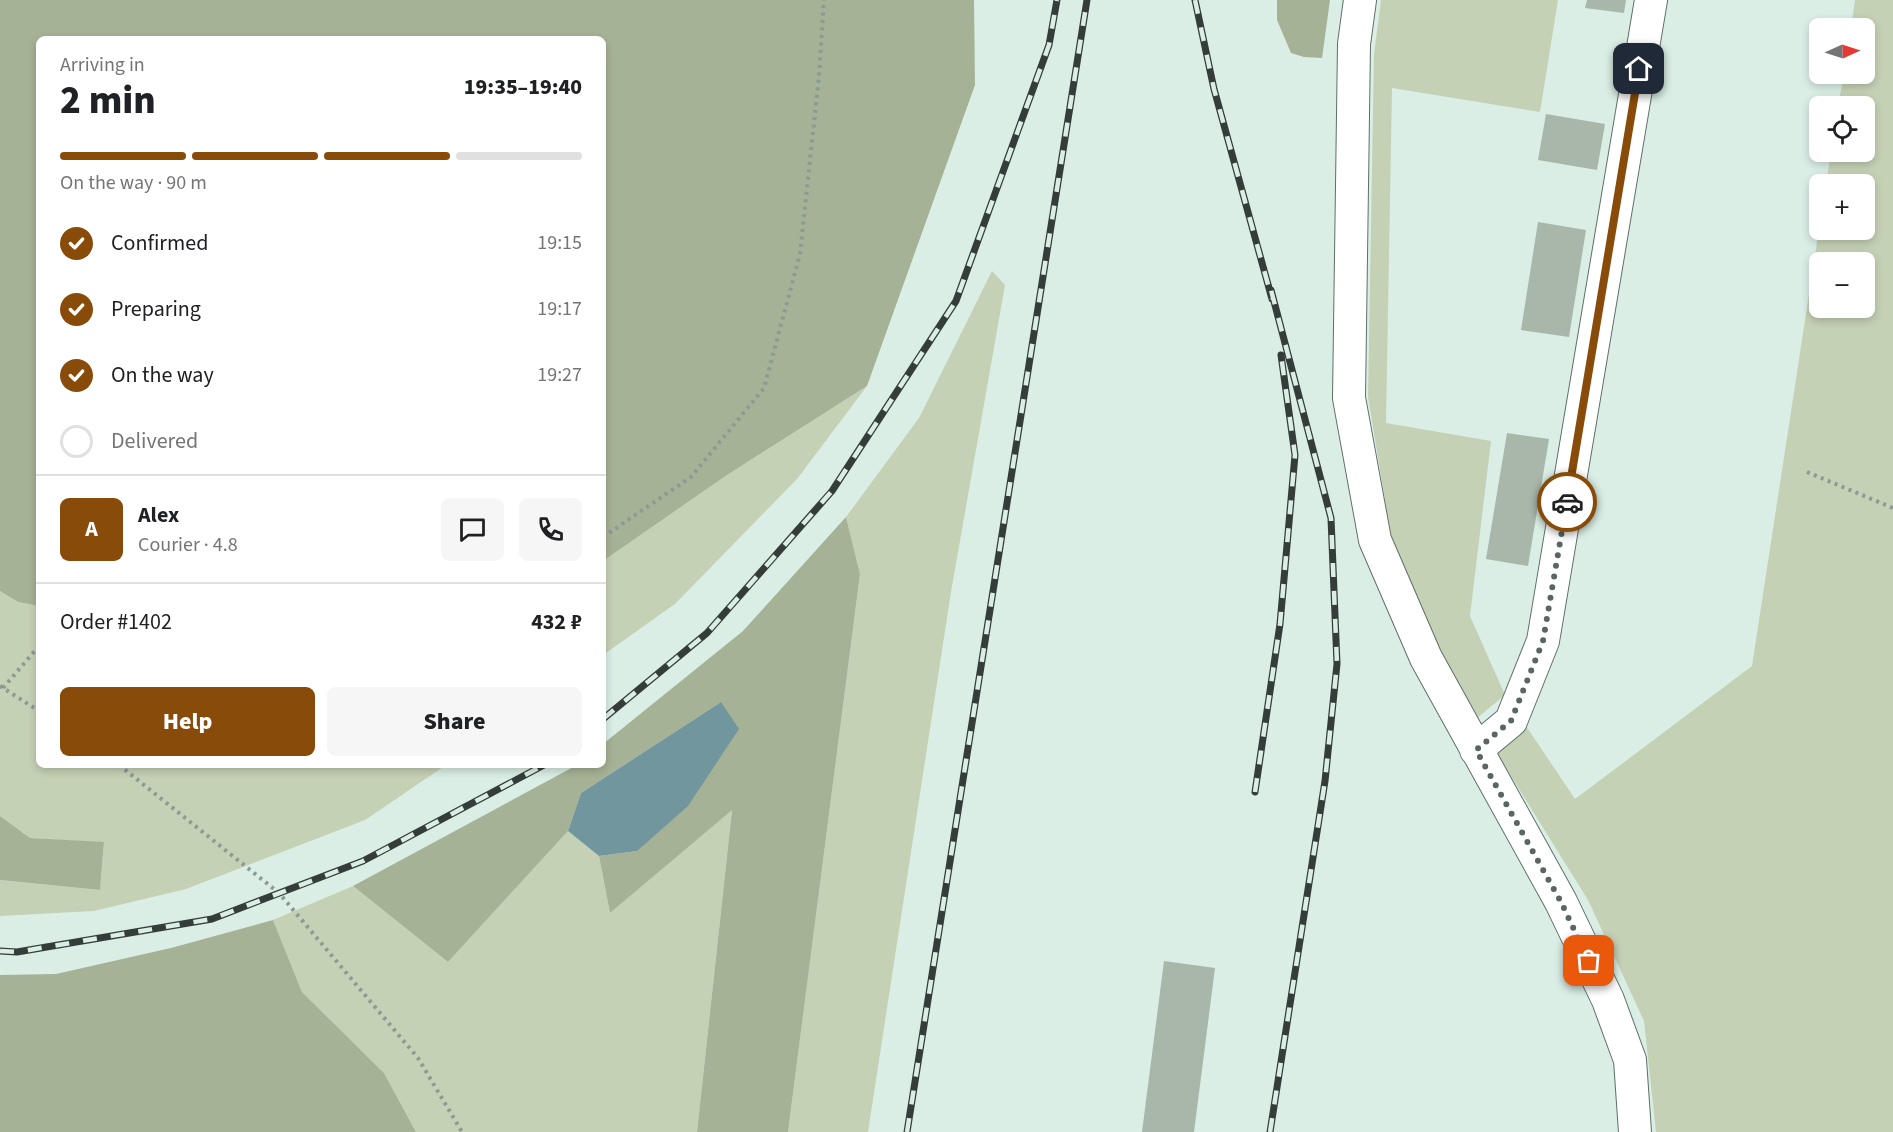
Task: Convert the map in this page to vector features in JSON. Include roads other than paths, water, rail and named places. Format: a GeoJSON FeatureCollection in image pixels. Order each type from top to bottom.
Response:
{"type":"FeatureCollection","features":[{"type":"Feature","properties":{"kind":"street"},"geometry":{"type":"LineString","coordinates":[[1360,0],[1354,44],[1349,398],[1375,540],[1426,658],[1561,902],[1608,1000],[1630,1060],[1635,1132]]}},
{"type":"Feature","properties":{"kind":"street"},"geometry":{"type":"LineString","coordinates":[[1476,750],[1511,721],[1543,641],[1651,0]]}},
{"type":"Feature","properties":{"kind":"water"},"geometry":{"type":"Polygon","coordinates":[[[721,702],[739,729],[688,806],[637,851],[599,856],[568,831],[581,793],[721,702]]]}},
{"type":"Feature","properties":{"kind":"railway"},"geometry":{"type":"LineString","coordinates":[[606,717],[707,633],[832,491],[956,301],[1049,45],[1057,0]]}},
{"type":"Feature","properties":{"kind":"railway"},"geometry":{"type":"LineString","coordinates":[[907,1132],[1087,0]]}},
{"type":"Feature","properties":{"kind":"railway"},"geometry":{"type":"LineString","coordinates":[[1195,0],[1214,89],[1272,299]]}},
{"type":"Feature","properties":{"kind":"railway"},"geometry":{"type":"LineString","coordinates":[[1270,1132],[1325,781],[1337,664],[1331,518],[1271,290]]}},
{"type":"Feature","properties":{"kind":"railway"},"geometry":{"type":"LineString","coordinates":[[1255,792],[1280,624],[1295,455],[1281,355]]}},
{"type":"Feature","properties":{"kind":"railway"},"geometry":{"type":"LineString","coordinates":[[0,951],[17,952],[212,919],[363,861],[538,768]]}}]}
